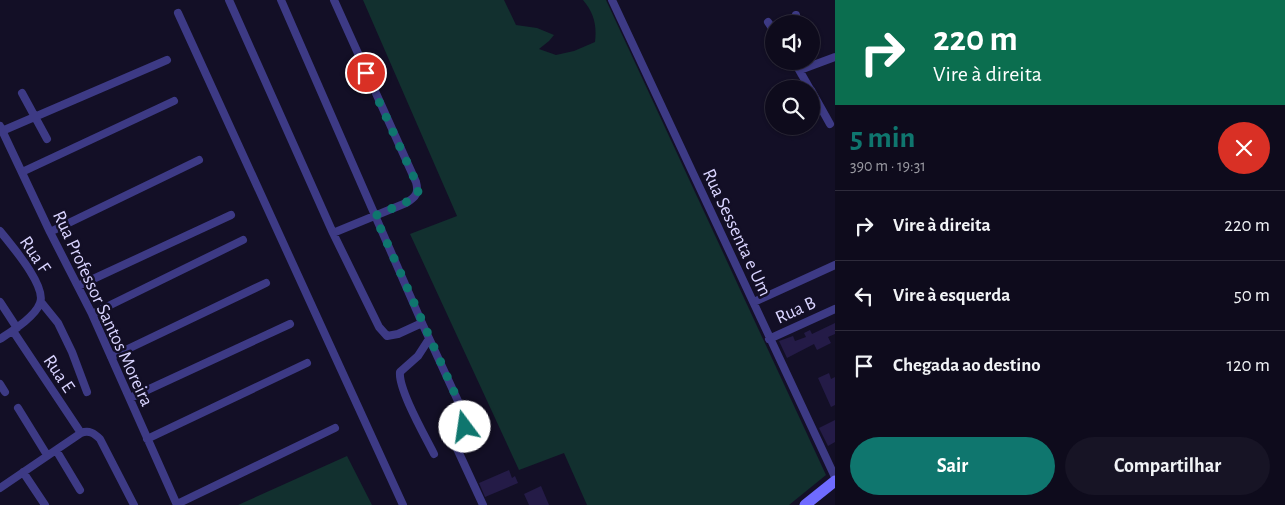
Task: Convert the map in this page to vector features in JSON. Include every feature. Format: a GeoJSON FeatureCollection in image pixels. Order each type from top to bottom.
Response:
{"type":"FeatureCollection","features":[{"type":"Feature","properties":{"kind":"main road"},"geometry":{"type":"LineString","coordinates":[[805,505],[835,481]]}},
{"type":"Feature","properties":{"kind":"street"},"geometry":{"type":"LineString","coordinates":[[229,0],[333,233],[384,334],[387,336],[398,334],[422,323]]}},
{"type":"Feature","properties":{"kind":"street"},"geometry":{"type":"LineString","coordinates":[[282,0],[429,339],[464,414],[465,427],[453,440],[483,505]]}},
{"type":"Feature","properties":{"kind":"street"},"geometry":{"type":"LineString","coordinates":[[333,233],[413,199],[418,192],[418,187],[334,0]]}},
{"type":"Feature","properties":{"kind":"street","name":"Rua Sessenta e Um"},"geometry":{"type":"LineString","coordinates":[[612,0],[835,477]]}},
{"type":"Feature","properties":{"kind":"street"},"geometry":{"type":"LineString","coordinates":[[178,13],[403,505]]}},
{"type":"Feature","properties":{"kind":"street"},"geometry":{"type":"LineString","coordinates":[[820,62],[835,58]]}},
{"type":"Feature","properties":{"kind":"street"},"geometry":{"type":"LineString","coordinates":[[1,129],[167,60]]}},
{"type":"Feature","properties":{"kind":"street"},"geometry":{"type":"LineString","coordinates":[[22,93],[47,138]]}},
{"type":"Feature","properties":{"kind":"street"},"geometry":{"type":"LineString","coordinates":[[22,172],[174,101]]}},
{"type":"Feature","properties":{"kind":"street"},"geometry":{"type":"LineString","coordinates":[[820,106],[830,124]]}},
{"type":"Feature","properties":{"kind":"street","name":"Rua Professor Santos Moreira"},"geometry":{"type":"LineString","coordinates":[[1,129],[92,314],[177,504]]}},
{"type":"Feature","properties":{"kind":"street"},"geometry":{"type":"LineString","coordinates":[[0,148],[8,144]]}},
{"type":"Feature","properties":{"kind":"street"},"geometry":{"type":"LineString","coordinates":[[50,232],[199,160]]}},
{"type":"Feature","properties":{"kind":"street"},"geometry":{"type":"LineString","coordinates":[[78,286],[231,215]]}},
{"type":"Feature","properties":{"kind":"street","name":"Rua F"},"geometry":{"type":"LineString","coordinates":[[0,230],[41,291],[41,302],[32,315],[0,339]]}},
{"type":"Feature","properties":{"kind":"street"},"geometry":{"type":"LineString","coordinates":[[92,314],[243,240]]}},
{"type":"Feature","properties":{"kind":"street"},"geometry":{"type":"LineString","coordinates":[[754,302],[835,265]]}},
{"type":"Feature","properties":{"kind":"street"},"geometry":{"type":"LineString","coordinates":[[111,357],[266,283]]}},
{"type":"Feature","properties":{"kind":"street","name":"Rua E"},"geometry":{"type":"LineString","coordinates":[[0,302],[15,329],[81,432],[86,431],[100,439],[134,505]]}},
{"type":"Feature","properties":{"kind":"street"},"geometry":{"type":"LineString","coordinates":[[41,302],[58,323],[72,352],[87,392]]}},
{"type":"Feature","properties":{"kind":"street","name":"Rua B"},"geometry":{"type":"LineString","coordinates":[[769,338],[835,309]]}},
{"type":"Feature","properties":{"kind":"street"},"geometry":{"type":"LineString","coordinates":[[130,398],[290,324]]}},
{"type":"Feature","properties":{"kind":"street"},"geometry":{"type":"LineString","coordinates":[[429,339],[418,356],[400,374],[406,393],[434,454]]}},
{"type":"Feature","properties":{"kind":"street"},"geometry":{"type":"LineString","coordinates":[[146,438],[306,363]]}},
{"type":"Feature","properties":{"kind":"street"},"geometry":{"type":"LineString","coordinates":[[0,384],[5,392]]}},
{"type":"Feature","properties":{"kind":"street"},"geometry":{"type":"LineString","coordinates":[[18,408],[48,455]]}},
{"type":"Feature","properties":{"kind":"street"},"geometry":{"type":"LineString","coordinates":[[177,504],[335,428]]}},
{"type":"Feature","properties":{"kind":"street"},"geometry":{"type":"LineString","coordinates":[[1,486],[81,432]]}},
{"type":"Feature","properties":{"kind":"street"},"geometry":{"type":"LineString","coordinates":[[56,450],[80,490]]}},
{"type":"Feature","properties":{"kind":"street"},"geometry":{"type":"LineString","coordinates":[[23,472],[45,505]]}},
{"type":"Feature","properties":{"kind":"green space"},"geometry":{"type":"Polygon","coordinates":[[[363,0],[504,0],[516,25],[537,28],[554,35],[539,49],[556,55],[574,51],[595,42],[596,30],[594,20],[583,0],[606,0],[826,475],[789,505],[587,505],[564,453],[519,470],[410,234],[457,216],[363,0]]]}},
{"type":"Feature","properties":{"kind":"green space"},"geometry":{"type":"Polygon","coordinates":[[[347,456],[372,505],[238,505],[347,456]]]}},
{"type":"Feature","properties":{"kind":"building"},"geometry":{"type":"Polygon","coordinates":[[[835,323],[835,334],[828,337],[831,343],[817,350],[814,344],[787,358],[779,341],[793,336],[795,341],[806,337],[804,333],[810,330],[812,334],[835,323]]]}},
{"type":"Feature","properties":{"kind":"building"},"geometry":{"type":"Polygon","coordinates":[[[829,373],[831,379],[835,377],[835,405],[831,407],[818,378],[829,373]]]}},
{"type":"Feature","properties":{"kind":"building"},"geometry":{"type":"Polygon","coordinates":[[[835,420],[835,442],[828,446],[819,428],[835,420]]]}},
{"type":"Feature","properties":{"kind":"building"},"geometry":{"type":"Polygon","coordinates":[[[509,470],[512,478],[515,476],[518,483],[485,497],[479,483],[509,470]]]}},
{"type":"Feature","properties":{"kind":"building"},"geometry":{"type":"Polygon","coordinates":[[[541,486],[549,505],[529,505],[524,494],[541,486]]]}},
{"type":"Feature","properties":{"kind":"route"},"geometry":{"type":"LineString","coordinates":[[366,73],[418,187],[418,192],[413,199],[375,216],[464,414],[465,427]]}}]}
